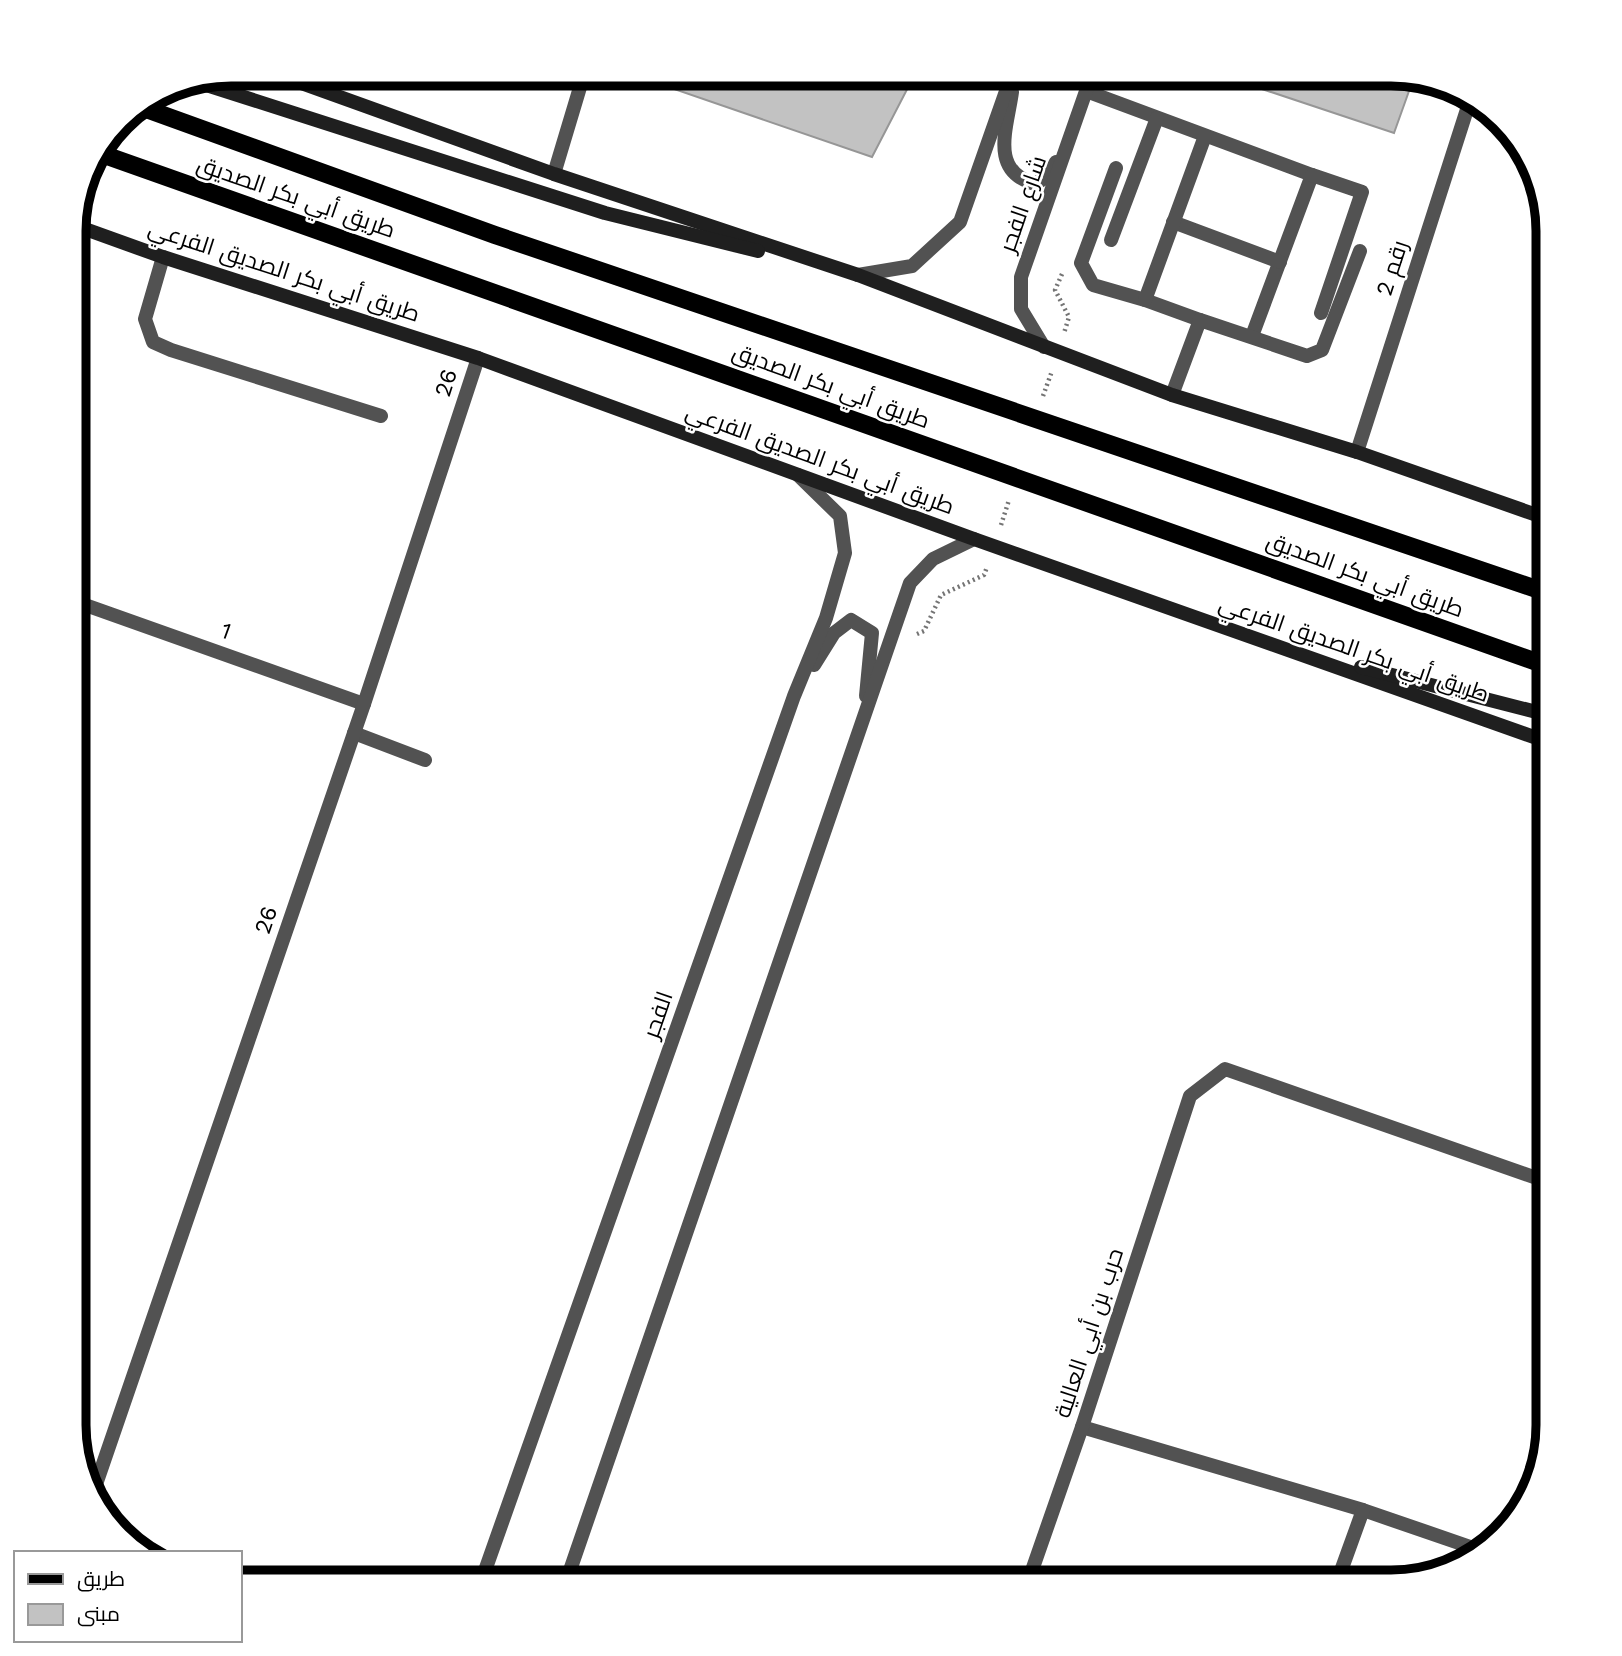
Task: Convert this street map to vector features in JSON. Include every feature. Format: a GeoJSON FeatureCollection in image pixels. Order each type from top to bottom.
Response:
{"type":"FeatureCollection","features":[{"type":"Feature","properties":{"kind":"main road"},"geometry":{"type":"LineString","coordinates":[[309,86],[554,174],[858,275],[1172,396],[1357,452],[1536,514]]}},
{"type":"Feature","properties":{"kind":"main road"},"geometry":{"type":"LineString","coordinates":[[213,87],[605,213],[858,275]]}},
{"type":"Feature","properties":{"kind":"main road","name":"طريق أبي بكر الصديق"},"geometry":{"type":"LineString","coordinates":[[150,110],[508,239],[1536,589]]}},
{"type":"Feature","properties":{"kind":"main road","name":"طريق أبي بكر الصديق"},"geometry":{"type":"LineString","coordinates":[[107,156],[1536,661]]}},
{"type":"Feature","properties":{"kind":"main road","name":"طريق أبي بكر الصديق الفرعي"},"geometry":{"type":"LineString","coordinates":[[86,229],[163,257],[478,358],[974,539],[1536,737]]}},
{"type":"Feature","properties":{"kind":"main road"},"geometry":{"type":"LineString","coordinates":[[1268,643],[1536,712]]}},
{"type":"Feature","properties":{"kind":"street"},"geometry":{"type":"LineString","coordinates":[[554,174],[580,86]]}},
{"type":"Feature","properties":{"kind":"street"},"geometry":{"type":"LineString","coordinates":[[858,275],[912,266],[960,222],[1009,86]]}},
{"type":"Feature","properties":{"kind":"street"},"geometry":{"type":"LineString","coordinates":[[1012,86],[1003,154],[1009,169],[1021,180],[1035,184],[1048,176],[1078,114]]}},
{"type":"Feature","properties":{"kind":"street","name":"شارع الفجر"},"geometry":{"type":"LineString","coordinates":[[1044,347],[1021,309],[1021,277],[1088,86]]}},
{"type":"Feature","properties":{"kind":"street"},"geometry":{"type":"LineString","coordinates":[[1086,91],[1362,192],[1321,313]]}},
{"type":"Feature","properties":{"kind":"street","name":"رقم 2"},"geometry":{"type":"LineString","coordinates":[[1357,452],[1471,110]]}},
{"type":"Feature","properties":{"kind":"street"},"geometry":{"type":"LineString","coordinates":[[1111,240],[1157,118]]}},
{"type":"Feature","properties":{"kind":"street"},"geometry":{"type":"LineString","coordinates":[[1145,300],[1205,136]]}},
{"type":"Feature","properties":{"kind":"street"},"geometry":{"type":"LineString","coordinates":[[1116,168],[1082,263],[1093,285],[1145,300],[1307,356],[1322,350],[1360,251]]}},
{"type":"Feature","properties":{"kind":"street"},"geometry":{"type":"LineString","coordinates":[[1252,336],[1312,175]]}},
{"type":"Feature","properties":{"kind":"street"},"geometry":{"type":"LineString","coordinates":[[1173,222],[1280,262]]}},
{"type":"Feature","properties":{"kind":"street"},"geometry":{"type":"LineString","coordinates":[[163,257],[145,320],[153,342],[381,416]]}},
{"type":"Feature","properties":{"kind":"street"},"geometry":{"type":"LineString","coordinates":[[1172,396],[1200,320]]}},
{"type":"Feature","properties":{"kind":"street","name":"26"},"geometry":{"type":"LineString","coordinates":[[97,1481],[364,704],[478,358]]}},
{"type":"Feature","properties":{"kind":"street","name":"الفجر"},"geometry":{"type":"LineString","coordinates":[[486,1570],[794,696],[826,618],[845,553],[840,516],[797,475]]}},
{"type":"Feature","properties":{"kind":"street"},"geometry":{"type":"LineString","coordinates":[[570,1570],[910,583],[933,559],[974,539]]}},
{"type":"Feature","properties":{"kind":"street","name":"1"},"geometry":{"type":"LineString","coordinates":[[86,605],[364,704]]}},
{"type":"Feature","properties":{"kind":"street"},"geometry":{"type":"LineString","coordinates":[[794,696],[834,633],[851,620],[872,633],[863,719]]}},
{"type":"Feature","properties":{"kind":"street"},"geometry":{"type":"LineString","coordinates":[[354,733],[425,760]]}},
{"type":"Feature","properties":{"kind":"street","name":"حرب بن أبي العالية"},"geometry":{"type":"LineString","coordinates":[[1032,1570],[1190,1096],[1225,1069],[1536,1177]]}},
{"type":"Feature","properties":{"kind":"street"},"geometry":{"type":"LineString","coordinates":[[1082,1427],[1363,1510],[1470,1547]]}},
{"type":"Feature","properties":{"kind":"street"},"geometry":{"type":"LineString","coordinates":[[1342,1570],[1363,1510]]}},
{"type":"Feature","properties":{"kind":"path"},"geometry":{"type":"LineString","coordinates":[[1061,343],[1069,317]]}},
{"type":"Feature","properties":{"kind":"path"},"geometry":{"type":"LineString","coordinates":[[1040,407],[1052,369]]}},
{"type":"Feature","properties":{"kind":"path"},"geometry":{"type":"LineString","coordinates":[[997,537],[1010,498]]}},
{"type":"Feature","properties":{"kind":"path"},"geometry":{"type":"LineString","coordinates":[[892,637],[909,637],[924,631],[941,595],[984,575],[989,562]]}},
{"type":"Feature","properties":{"kind":"building"},"geometry":{"type":"Polygon","coordinates":[[[665,86],[909,86],[872,157],[665,86]]]}},
{"type":"Feature","properties":{"kind":"building"},"geometry":{"type":"Polygon","coordinates":[[[1253,86],[1410,88],[1394,133],[1253,86]]]}}]}
